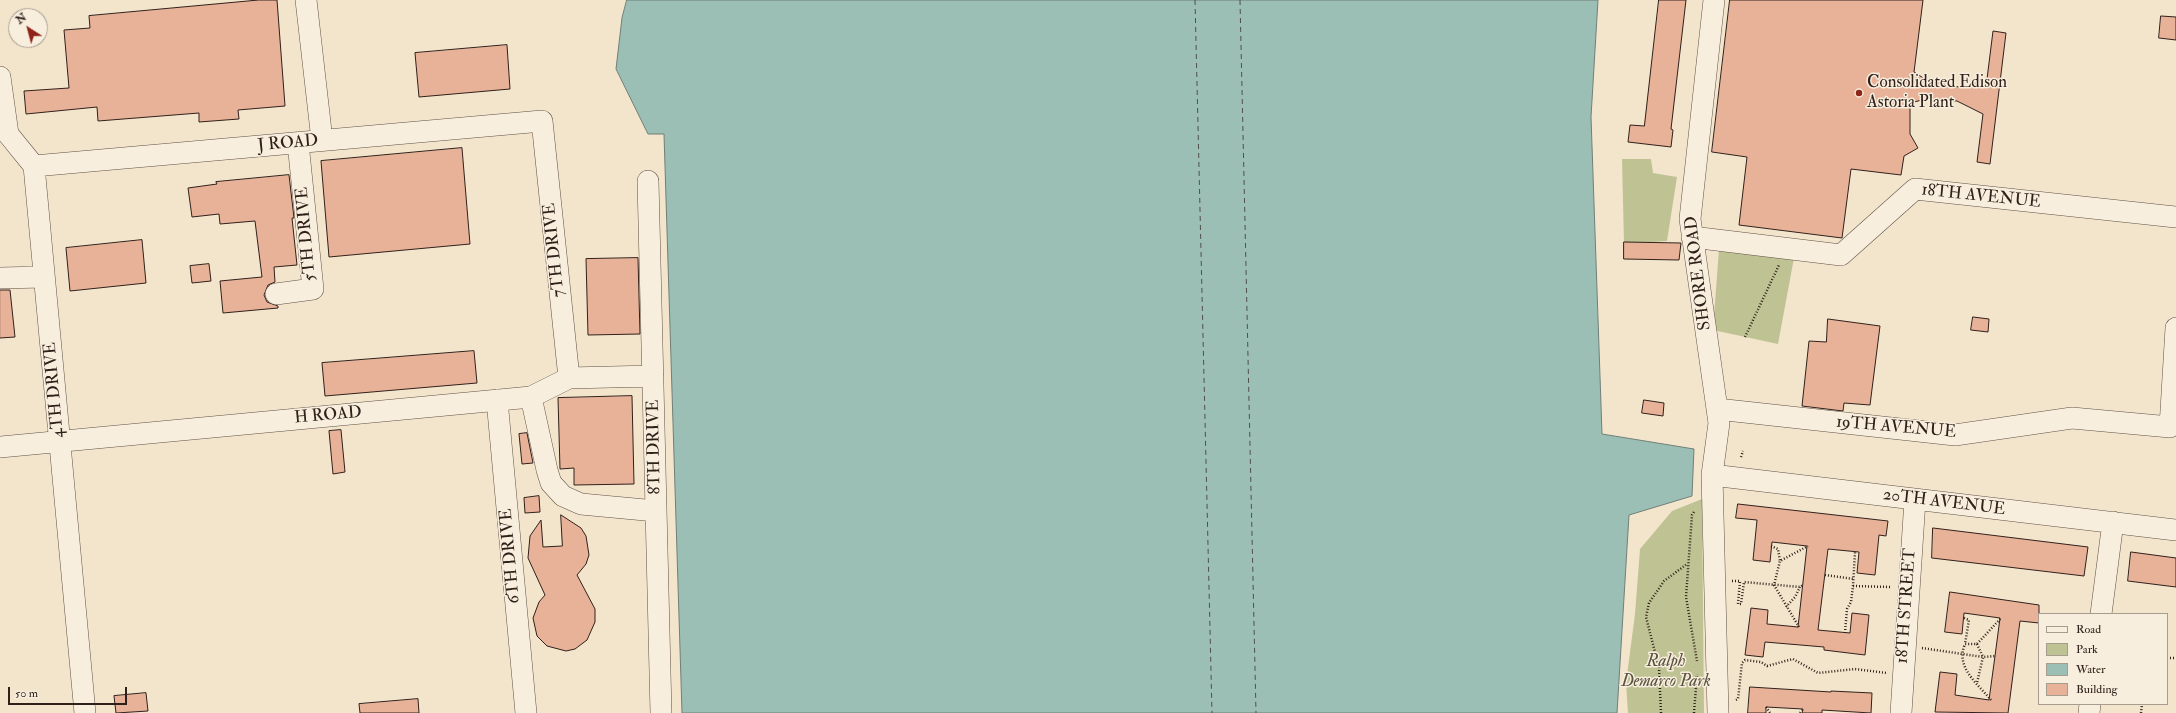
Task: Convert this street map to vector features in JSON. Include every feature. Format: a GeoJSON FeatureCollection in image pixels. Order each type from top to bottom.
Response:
{"type":"FeatureCollection","features":[{"type":"Feature","properties":{"kind":"street"},"geometry":{"type":"LineString","coordinates":[[306,0],[322,140]]}},
{"type":"Feature","properties":{"kind":"street","name":"SHORE ROAD"},"geometry":{"type":"LineString","coordinates":[[1714,0],[1690,219],[1719,423],[1712,475],[1726,707]]}},
{"type":"Feature","properties":{"kind":"street"},"geometry":{"type":"LineString","coordinates":[[0,77],[8,134],[34,166]]}},
{"type":"Feature","properties":{"kind":"street","name":"J ROAD"},"geometry":{"type":"LineString","coordinates":[[34,166],[542,121]]}},
{"type":"Feature","properties":{"kind":"street","name":"7TH DRIVE"},"geometry":{"type":"LineString","coordinates":[[542,121],[569,378]]}},
{"type":"Feature","properties":{"kind":"street","name":"5TH DRIVE"},"geometry":{"type":"LineString","coordinates":[[276,294],[313,289],[298,143]]}},
{"type":"Feature","properties":{"kind":"street","name":"4TH DRIVE"},"geometry":{"type":"LineString","coordinates":[[34,166],[85,713]]}},
{"type":"Feature","properties":{"kind":"street","name":"8TH DRIVE"},"geometry":{"type":"LineString","coordinates":[[648,181],[661,713]]}},
{"type":"Feature","properties":{"kind":"street","name":"18TH AVENUE"},"geometry":{"type":"LineString","coordinates":[[1692,237],[1841,255],[1915,188],[2176,217]]}},
{"type":"Feature","properties":{"kind":"street"},"geometry":{"type":"LineString","coordinates":[[0,278],[44,276]]}},
{"type":"Feature","properties":{"kind":"street","name":"19TH AVENUE"},"geometry":{"type":"LineString","coordinates":[[1717,409],[1954,436],[2072,418],[2170,427],[2176,328]]}},
{"type":"Feature","properties":{"kind":"street","name":"H ROAD"},"geometry":{"type":"LineString","coordinates":[[0,447],[531,396],[569,378],[653,376]]}},
{"type":"Feature","properties":{"kind":"street"},"geometry":{"type":"LineString","coordinates":[[531,396],[547,470],[552,483],[563,496],[581,504],[656,511]]}},
{"type":"Feature","properties":{"kind":"street","name":"6TH DRIVE"},"geometry":{"type":"LineString","coordinates":[[497,400],[526,713]]}},
{"type":"Feature","properties":{"kind":"street","name":"20TH AVENUE"},"geometry":{"type":"LineString","coordinates":[[1712,475],[2176,530]]}},
{"type":"Feature","properties":{"kind":"street","name":"18TH STREET"},"geometry":{"type":"LineString","coordinates":[[1901,713],[1915,500]]}},
{"type":"Feature","properties":{"kind":"street"},"geometry":{"type":"LineString","coordinates":[[2101,613],[2113,522]]}},
{"type":"Feature","properties":{"kind":"path"},"geometry":{"type":"LineString","coordinates":[[1745,337],[1779,264]]}},
{"type":"Feature","properties":{"kind":"path"},"geometry":{"type":"LineString","coordinates":[[1741,456],[1743,451]]}},
{"type":"Feature","properties":{"kind":"path"},"geometry":{"type":"LineString","coordinates":[[1694,713],[1698,666],[1686,597],[1687,563],[1692,515],[1695,510],[1700,508]]}},
{"type":"Feature","properties":{"kind":"path"},"geometry":{"type":"LineString","coordinates":[[1771,546],[1778,549],[1780,562],[1774,584],[1799,627]]}},
{"type":"Feature","properties":{"kind":"path"},"geometry":{"type":"LineString","coordinates":[[1780,562],[1808,546]]}},
{"type":"Feature","properties":{"kind":"path"},"geometry":{"type":"LineString","coordinates":[[1845,633],[1847,609],[1851,602],[1854,579],[1855,552]]}},
{"type":"Feature","properties":{"kind":"path"},"geometry":{"type":"LineString","coordinates":[[1661,713],[1659,668],[1646,618],[1649,603],[1664,581],[1687,563]]}},
{"type":"Feature","properties":{"kind":"path"},"geometry":{"type":"LineString","coordinates":[[1825,575],[1854,579]]}},
{"type":"Feature","properties":{"kind":"path"},"geometry":{"type":"LineString","coordinates":[[1730,580],[1801,586],[1795,597],[1786,607]]}},
{"type":"Feature","properties":{"kind":"path"},"geometry":{"type":"LineString","coordinates":[[1740,581],[1738,604],[1741,604],[1744,582]]}},
{"type":"Feature","properties":{"kind":"path"},"geometry":{"type":"LineString","coordinates":[[1853,586],[1891,587]]}},
{"type":"Feature","properties":{"kind":"path"},"geometry":{"type":"LineString","coordinates":[[1964,618],[1969,620],[1965,644],[1961,654],[1965,670],[1991,700]]}},
{"type":"Feature","properties":{"kind":"path"},"geometry":{"type":"LineString","coordinates":[[1965,644],[1977,644],[2001,618]]}},
{"type":"Feature","properties":{"kind":"path"},"geometry":{"type":"LineString","coordinates":[[1977,644],[1983,657],[1977,683]]}},
{"type":"Feature","properties":{"kind":"path"},"geometry":{"type":"LineString","coordinates":[[1921,648],[1983,657],[1995,656]]}},
{"type":"Feature","properties":{"kind":"path"},"geometry":{"type":"LineString","coordinates":[[2168,658],[2174,658]]}},
{"type":"Feature","properties":{"kind":"path"},"geometry":{"type":"LineString","coordinates":[[1726,707],[1738,699],[1742,663],[1745,660],[1761,662],[1767,666],[1793,659],[1818,673],[1855,669],[1887,673]]}},
{"type":"Feature","properties":{"kind":"path"},"geometry":{"type":"LineString","coordinates":[[1766,707],[1770,713]]}},
{"type":"Feature","properties":{"kind":"path"},"geometry":{"type":"LineString","coordinates":[[1800,713],[1803,709]]}},
{"type":"Feature","properties":{"kind":"green space"},"geometry":{"type":"Polygon","coordinates":[[[1622,159],[1651,159],[1653,173],[1677,177],[1667,241],[1624,244],[1622,159]]]}},
{"type":"Feature","properties":{"kind":"green space"},"geometry":{"type":"Polygon","coordinates":[[[1719,249],[1794,258],[1778,344],[1713,330],[1719,249]]]}},
{"type":"Feature","properties":{"kind":"green space","name":"Ralph Demarco Park"},"geometry":{"type":"Polygon","coordinates":[[[1702,499],[1704,713],[1628,713],[1626,683],[1635,614],[1640,549],[1672,511],[1702,499]]]}},
{"type":"Feature","properties":{"kind":"water"},"geometry":{"type":"Polygon","coordinates":[[[627,0],[1598,0],[1591,117],[1602,434],[1694,449],[1692,496],[1629,515],[1617,713],[682,713],[664,134],[648,134],[616,69],[622,18],[627,0]]]}},
{"type":"Feature","properties":{"kind":"building"},"geometry":{"type":"Polygon","coordinates":[[[259,0],[277,0],[285,106],[238,110],[239,119],[199,122],[199,113],[98,121],[97,107],[26,114],[24,91],[69,88],[64,30],[90,28],[89,16],[259,0]]]}},
{"type":"Feature","properties":{"kind":"building"},"geometry":{"type":"Polygon","coordinates":[[[1659,0],[1686,0],[1671,129],[1673,130],[1671,147],[1628,142],[1630,125],[1644,126],[1659,0]]]}},
{"type":"Feature","properties":{"kind":"building","name":"Consolidated Edison Astoria Plant"},"geometry":{"type":"Polygon","coordinates":[[[1730,0],[1923,0],[1914,72],[1928,81],[1959,87],[1967,86],[1987,79],[1993,31],[2006,33],[1990,164],[1977,162],[1983,114],[1957,101],[1926,99],[1910,103],[1910,134],[1918,148],[1904,156],[1901,175],[1851,169],[1842,238],[1739,225],[1747,157],[1712,152],[1730,0]]]}},
{"type":"Feature","properties":{"kind":"building"},"geometry":{"type":"Polygon","coordinates":[[[2161,16],[2176,17],[2176,40],[2159,38],[2161,16]]]}},
{"type":"Feature","properties":{"kind":"building"},"geometry":{"type":"Polygon","coordinates":[[[507,45],[510,89],[419,97],[415,53],[507,45]]]}},
{"type":"Feature","properties":{"kind":"building"},"geometry":{"type":"Polygon","coordinates":[[[462,148],[470,244],[329,257],[321,161],[462,148]]]}},
{"type":"Feature","properties":{"kind":"building"},"geometry":{"type":"Polygon","coordinates":[[[289,175],[297,265],[274,267],[275,282],[268,285],[264,295],[267,302],[278,306],[278,308],[223,313],[220,281],[262,277],[255,221],[220,224],[219,214],[192,217],[188,188],[217,184],[216,182],[289,175]]]}},
{"type":"Feature","properties":{"kind":"building"},"geometry":{"type":"Polygon","coordinates":[[[142,240],[146,283],[70,291],[66,248],[142,240]]]}},
{"type":"Feature","properties":{"kind":"building"},"geometry":{"type":"Polygon","coordinates":[[[1624,242],[1681,243],[1679,260],[1624,259],[1624,242]]]}},
{"type":"Feature","properties":{"kind":"building"},"geometry":{"type":"Polygon","coordinates":[[[638,258],[640,334],[588,335],[586,259],[638,258]]]}},
{"type":"Feature","properties":{"kind":"building"},"geometry":{"type":"Polygon","coordinates":[[[209,264],[211,281],[192,283],[190,266],[209,264]]]}},
{"type":"Feature","properties":{"kind":"building"},"geometry":{"type":"Polygon","coordinates":[[[0,290],[10,290],[15,337],[0,338],[0,290]]]}},
{"type":"Feature","properties":{"kind":"building"},"geometry":{"type":"Polygon","coordinates":[[[1973,317],[1989,319],[1988,332],[1971,330],[1973,317]]]}},
{"type":"Feature","properties":{"kind":"building"},"geometry":{"type":"Polygon","coordinates":[[[1828,319],[1880,326],[1870,405],[1844,403],[1843,411],[1802,406],[1809,341],[1826,342],[1828,319]]]}},
{"type":"Feature","properties":{"kind":"building"},"geometry":{"type":"Polygon","coordinates":[[[474,351],[477,383],[325,396],[322,363],[474,351]]]}},
{"type":"Feature","properties":{"kind":"building"},"geometry":{"type":"Polygon","coordinates":[[[632,396],[634,484],[574,485],[574,468],[560,469],[558,398],[632,396]]]}},
{"type":"Feature","properties":{"kind":"building"},"geometry":{"type":"Polygon","coordinates":[[[1644,400],[1664,403],[1663,416],[1642,413],[1644,400]]]}},
{"type":"Feature","properties":{"kind":"building"},"geometry":{"type":"Polygon","coordinates":[[[341,430],[345,472],[333,474],[329,431],[341,430]]]}},
{"type":"Feature","properties":{"kind":"building"},"geometry":{"type":"Polygon","coordinates":[[[527,433],[533,463],[522,464],[519,434],[527,433]]]}},
{"type":"Feature","properties":{"kind":"building"},"geometry":{"type":"Polygon","coordinates":[[[539,496],[540,512],[525,513],[524,498],[539,496]]]}},
{"type":"Feature","properties":{"kind":"building"},"geometry":{"type":"Polygon","coordinates":[[[1738,504],[1888,521],[1886,536],[1879,535],[1875,575],[1857,573],[1859,552],[1828,549],[1818,630],[1850,633],[1852,613],[1869,615],[1865,655],[1824,650],[1824,647],[1765,642],[1763,657],[1745,655],[1751,608],[1768,610],[1767,624],[1798,627],[1807,546],[1772,542],[1770,562],[1753,560],[1757,520],[1736,518],[1738,504]]]}},
{"type":"Feature","properties":{"kind":"building"},"geometry":{"type":"Polygon","coordinates":[[[561,515],[581,528],[586,536],[589,555],[586,564],[577,575],[595,609],[595,622],[587,640],[575,649],[566,651],[547,646],[537,636],[533,618],[539,602],[545,595],[528,558],[530,536],[541,520],[543,547],[562,546],[561,515]]]}},
{"type":"Feature","properties":{"kind":"building"},"geometry":{"type":"Polygon","coordinates":[[[1933,528],[2088,547],[2084,576],[1932,558],[1933,528]]]}},
{"type":"Feature","properties":{"kind":"building"},"geometry":{"type":"Polygon","coordinates":[[[2131,552],[2176,558],[2176,587],[2128,581],[2131,552]]]}},
{"type":"Feature","properties":{"kind":"building"},"geometry":{"type":"Polygon","coordinates":[[[1950,592],[2039,605],[2038,623],[2020,621],[2008,713],[1935,712],[1940,672],[1957,674],[1955,695],[1989,700],[2000,618],[1964,613],[1962,634],[1945,632],[1950,592]]]}},
{"type":"Feature","properties":{"kind":"building"},"geometry":{"type":"Polygon","coordinates":[[[1750,687],[1872,693],[1871,713],[1822,710],[1822,713],[1802,713],[1803,709],[1766,707],[1766,713],[1748,713],[1750,687]]]}},
{"type":"Feature","properties":{"kind":"building"},"geometry":{"type":"Polygon","coordinates":[[[146,693],[148,711],[116,713],[114,696],[146,693]]]}},
{"type":"Feature","properties":{"kind":"building"},"geometry":{"type":"Polygon","coordinates":[[[418,699],[419,713],[360,713],[359,704],[418,699]]]}},
{"type":"Feature","properties":{"kind":"ferry route"},"geometry":{"type":"LineString","coordinates":[[1195,0],[1212,713]]}},
{"type":"Feature","properties":{"kind":"ferry route"},"geometry":{"type":"LineString","coordinates":[[1240,0],[1256,713]]}},
{"type":"Feature","properties":{"kind":"place","name":"Consolidated Edison Astoria Plant"},"geometry":{"type":"Point","coordinates":[1859,93]}}]}
